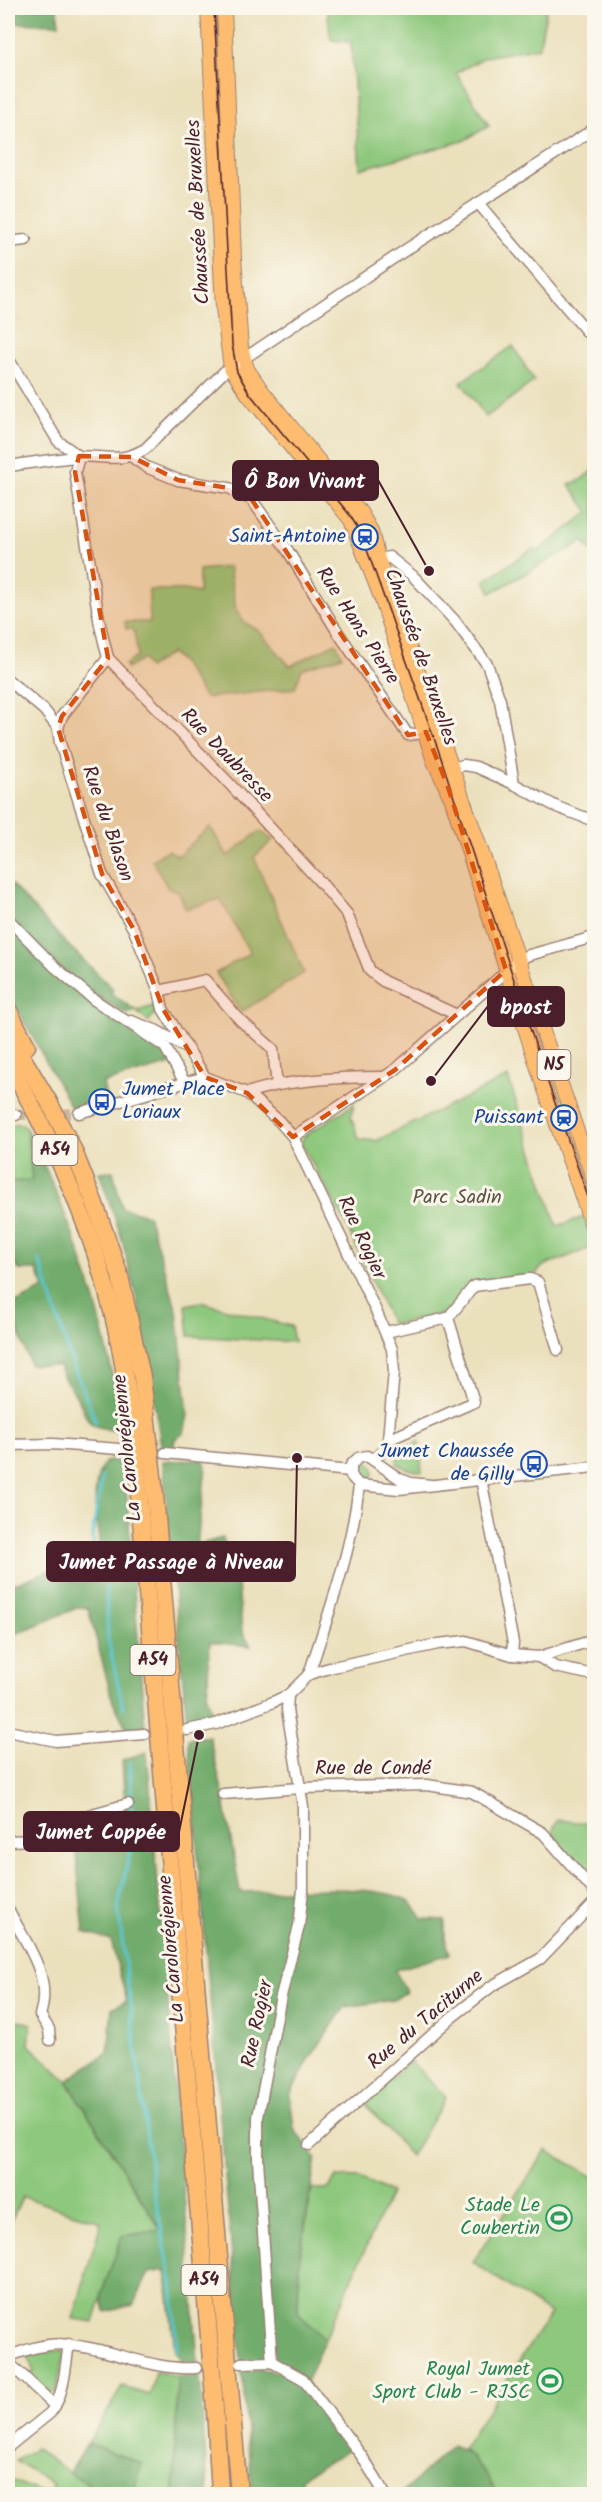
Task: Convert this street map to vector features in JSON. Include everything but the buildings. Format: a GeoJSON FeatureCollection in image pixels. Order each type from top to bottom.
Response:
{"type":"FeatureCollection","features":[{"type":"Feature","properties":{"kind":"highway"},"geometry":{"type":"LineString","coordinates":[[8,1009],[38,1067],[50,1102]]}},
{"type":"Feature","properties":{"kind":"highway","name":"La Carolorégienne"},"geometry":{"type":"LineString","coordinates":[[8,1033],[50,1102],[73,1149],[95,1204],[120,1276],[136,1345],[147,1409],[239,2494]]}},
{"type":"Feature","properties":{"kind":"highway","name":"La Carolorégienne"},"geometry":{"type":"LineString","coordinates":[[8,1063],[25,1092],[71,1187],[104,1281],[122,1357],[132,1422],[214,2397],[220,2494]]}},
{"type":"Feature","properties":{"kind":"highway"},"geometry":{"type":"LineString","coordinates":[[8,1071],[25,1092]]}},
{"type":"Feature","properties":{"kind":"main road","name":"Chaussée de Bruxelles"},"geometry":{"type":"LineString","coordinates":[[208,8],[223,308],[238,364],[360,512],[371,531],[372,560],[432,731],[435,761],[446,769]]}},
{"type":"Feature","properties":{"kind":"main road","name":"Chaussée de Bruxelles"},"geometry":{"type":"LineString","coordinates":[[224,8],[234,258],[241,347],[238,364]]}},
{"type":"Feature","properties":{"kind":"main road","name":"Chaussée de Bruxelles"},"geometry":{"type":"LineString","coordinates":[[372,560],[446,769],[511,966],[594,1181]]}},
{"type":"Feature","properties":{"kind":"main road","name":"Chaussée de Bruxelles"},"geometry":{"type":"LineString","coordinates":[[511,966],[542,1082],[594,1230]]}},
{"type":"Feature","properties":{"kind":"street"},"geometry":{"type":"LineString","coordinates":[[8,466],[79,456],[102,459],[132,457],[144,449],[201,394],[238,364],[407,249],[594,129]]}},
{"type":"Feature","properties":{"kind":"street"},"geometry":{"type":"LineString","coordinates":[[478,203],[594,340]]}},
{"type":"Feature","properties":{"kind":"street"},"geometry":{"type":"LineString","coordinates":[[8,242],[26,240]]}},
{"type":"Feature","properties":{"kind":"street"},"geometry":{"type":"LineString","coordinates":[[8,358],[58,441],[79,456]]}},
{"type":"Feature","properties":{"kind":"street"},"geometry":{"type":"LineString","coordinates":[[58,728],[62,716],[108,658],[100,625],[75,472],[79,456]]}},
{"type":"Feature","properties":{"kind":"street","name":"Rue Hans Pierre"},"geometry":{"type":"LineString","coordinates":[[132,457],[146,467],[169,477],[229,488],[252,500],[408,735],[432,731]]}},
{"type":"Feature","properties":{"kind":"street"},"geometry":{"type":"LineString","coordinates":[[372,560],[389,557],[413,576],[455,621],[487,664],[500,700],[514,783]]}},
{"type":"Feature","properties":{"kind":"street","name":"Rue Daubresse"},"geometry":{"type":"LineString","coordinates":[[108,658],[226,780],[347,914],[370,971],[382,981],[458,1015]]}},
{"type":"Feature","properties":{"kind":"street"},"geometry":{"type":"LineString","coordinates":[[8,680],[44,710],[58,728]]}},
{"type":"Feature","properties":{"kind":"street","name":"Rue du Blason"},"geometry":{"type":"LineString","coordinates":[[58,728],[60,743],[102,874],[134,930],[159,990],[163,1009]]}},
{"type":"Feature","properties":{"kind":"street"},"geometry":{"type":"LineString","coordinates":[[446,769],[464,765],[476,767],[514,783],[557,807],[594,821]]}},
{"type":"Feature","properties":{"kind":"street"},"geometry":{"type":"LineString","coordinates":[[8,919],[55,967],[116,1016],[165,1047],[185,1083]]}},
{"type":"Feature","properties":{"kind":"street"},"geometry":{"type":"LineString","coordinates":[[293,1137],[385,1077],[511,966],[526,956],[594,937]]}},
{"type":"Feature","properties":{"kind":"street"},"geometry":{"type":"LineString","coordinates":[[159,990],[205,980],[240,1020],[273,1049],[277,1085]]}},
{"type":"Feature","properties":{"kind":"street"},"geometry":{"type":"LineString","coordinates":[[156,1042],[155,1030],[163,1009]]}},
{"type":"Feature","properties":{"kind":"street"},"geometry":{"type":"LineString","coordinates":[[79,1113],[205,1077],[163,1009]]}},
{"type":"Feature","properties":{"kind":"street"},"geometry":{"type":"LineString","coordinates":[[116,1016],[155,1030],[185,1047]]}},
{"type":"Feature","properties":{"kind":"street","name":"Rue Rogier"},"geometry":{"type":"LineString","coordinates":[[205,1077],[247,1093],[279,1121],[293,1137],[393,1349],[394,1371],[388,1440]]}},
{"type":"Feature","properties":{"kind":"street"},"geometry":{"type":"LineString","coordinates":[[247,1093],[277,1085],[360,1077],[385,1077]]}},
{"type":"Feature","properties":{"kind":"street"},"geometry":{"type":"LineString","coordinates":[[386,1332],[448,1318],[474,1286],[536,1280],[558,1350]]}},
{"type":"Feature","properties":{"kind":"street"},"geometry":{"type":"LineString","coordinates":[[187,1730],[216,1724],[288,1695],[309,1674],[365,1485],[379,1477],[376,1461],[388,1440],[474,1402],[448,1318]]}},
{"type":"Feature","properties":{"kind":"street"},"geometry":{"type":"LineString","coordinates":[[8,1445],[53,1444],[119,1449]]}},
{"type":"Feature","properties":{"kind":"street"},"geometry":{"type":"LineString","coordinates":[[165,1453],[350,1471]]}},
{"type":"Feature","properties":{"kind":"street"},"geometry":{"type":"LineString","coordinates":[[431,1485],[400,1479],[376,1461],[363,1456],[351,1465],[352,1479],[365,1485],[399,1490],[594,1467]]}},
{"type":"Feature","properties":{"kind":"street"},"geometry":{"type":"LineString","coordinates":[[481,1479],[513,1643],[512,1655]]}},
{"type":"Feature","properties":{"kind":"street"},"geometry":{"type":"LineString","coordinates":[[309,1674],[438,1644],[466,1641],[512,1655],[539,1657],[594,1640]]}},
{"type":"Feature","properties":{"kind":"street"},"geometry":{"type":"LineString","coordinates":[[539,1657],[555,1667],[594,1675]]}},
{"type":"Feature","properties":{"kind":"street","name":"Rue Rogier"},"geometry":{"type":"LineString","coordinates":[[272,2362],[258,2160],[258,2117],[281,1996],[299,1926],[303,1868],[303,1816],[287,1710],[288,1695]]}},
{"type":"Feature","properties":{"kind":"street"},"geometry":{"type":"LineString","coordinates":[[8,1731],[56,1741],[144,1734]]}},
{"type":"Feature","properties":{"kind":"street","name":"Rue de Condé"},"geometry":{"type":"LineString","coordinates":[[223,1794],[300,1788],[427,1785],[472,1792],[543,1833],[594,1891]]}},
{"type":"Feature","properties":{"kind":"street"},"geometry":{"type":"LineString","coordinates":[[8,1841],[38,1840],[63,1822],[128,1804]]}},
{"type":"Feature","properties":{"kind":"street","name":"Rue du Taciturne"},"geometry":{"type":"LineString","coordinates":[[309,2145],[452,2018],[492,1986],[540,1959],[594,1903]]}},
{"type":"Feature","properties":{"kind":"street"},"geometry":{"type":"LineString","coordinates":[[8,1909],[39,1966],[45,2000],[40,2015],[49,2029],[50,2040]]}},
{"type":"Feature","properties":{"kind":"street"},"geometry":{"type":"LineString","coordinates":[[8,2356],[34,2347],[69,2344],[170,2368],[196,2368]]}},
{"type":"Feature","properties":{"kind":"street"},"geometry":{"type":"LineString","coordinates":[[8,2448],[50,2413],[55,2406],[62,2388],[69,2344]]}},
{"type":"Feature","properties":{"kind":"street"},"geometry":{"type":"LineString","coordinates":[[8,2362],[55,2406]]}},
{"type":"Feature","properties":{"kind":"street"},"geometry":{"type":"LineString","coordinates":[[241,2363],[272,2362],[303,2379],[362,2455],[385,2494]]}},
{"type":"Feature","properties":{"kind":"highlighted area"},"geometry":{"type":"Polygon","coordinates":[[[79,456],[132,457],[178,480],[229,488],[252,500],[408,735],[426,732],[448,787],[506,970],[395,1070],[293,1137],[247,1093],[205,1077],[163,1009],[134,930],[102,874],[58,728],[62,716],[108,658],[75,472],[79,456]]]}},
{"type":"Feature","properties":{"kind":"green space"},"geometry":{"type":"Polygon","coordinates":[[[8,8],[57,8],[59,24],[8,23],[8,8]]]}},
{"type":"Feature","properties":{"kind":"green space"},"geometry":{"type":"Polygon","coordinates":[[[327,8],[546,8],[546,13],[539,47],[485,57],[456,73],[489,126],[463,141],[360,169],[351,42],[331,40],[327,8]]]}},
{"type":"Feature","properties":{"kind":"green space"},"geometry":{"type":"Polygon","coordinates":[[[513,346],[534,381],[486,417],[461,382],[513,346]]]}},
{"type":"Feature","properties":{"kind":"green space"},"geometry":{"type":"Polygon","coordinates":[[[594,470],[594,555],[583,541],[491,593],[485,580],[534,548],[537,552],[589,512],[569,484],[579,481],[594,470]]]}},
{"type":"Feature","properties":{"kind":"green space"},"geometry":{"type":"Polygon","coordinates":[[[229,567],[236,610],[244,622],[259,631],[290,666],[336,643],[342,656],[302,669],[295,688],[205,698],[182,663],[171,653],[148,668],[143,659],[127,669],[125,665],[138,656],[134,631],[131,628],[126,629],[125,622],[150,622],[149,590],[185,590],[199,593],[199,570],[229,567]]]}},
{"type":"Feature","properties":{"kind":"green space"},"geometry":{"type":"Polygon","coordinates":[[[210,827],[228,856],[260,831],[273,840],[254,857],[304,973],[241,1012],[216,973],[250,953],[220,899],[186,909],[178,891],[168,888],[152,860],[168,850],[178,856],[210,827]]]}},
{"type":"Feature","properties":{"kind":"green space"},"geometry":{"type":"Polygon","coordinates":[[[8,881],[113,989],[111,993],[136,1011],[127,1014],[83,987],[144,1033],[165,1054],[171,1064],[103,1083],[106,1099],[72,1109],[8,992],[8,881]]]}},
{"type":"Feature","properties":{"kind":"green space"},"geometry":{"type":"Polygon","coordinates":[[[154,1006],[156,1012],[148,1022],[136,1011],[154,1006]]]}},
{"type":"Feature","properties":{"kind":"green space","name":"Parc Sadin"},"geometry":{"type":"Polygon","coordinates":[[[508,1077],[557,1226],[584,1217],[593,1247],[543,1266],[534,1276],[470,1283],[447,1313],[397,1324],[391,1323],[344,1220],[301,1143],[304,1136],[354,1104],[351,1117],[359,1139],[376,1141],[508,1077]]]}},
{"type":"Feature","properties":{"kind":"green space"},"geometry":{"type":"Polygon","coordinates":[[[8,1124],[23,1124],[27,1130],[32,1180],[12,1182],[8,1124]]]}},
{"type":"Feature","properties":{"kind":"green space"},"geometry":{"type":"Polygon","coordinates":[[[27,1130],[60,1202],[88,1277],[108,1353],[121,1432],[98,1427],[88,1420],[59,1366],[30,1365],[10,1306],[44,1289],[37,1270],[19,1270],[9,1254],[8,1182],[32,1180],[27,1130]]]}},
{"type":"Feature","properties":{"kind":"green space"},"geometry":{"type":"Polygon","coordinates":[[[113,1171],[122,1208],[148,1215],[177,1311],[188,1415],[184,1433],[175,1439],[173,1454],[162,1451],[140,1312],[121,1236],[99,1172],[113,1171]]]}},
{"type":"Feature","properties":{"kind":"green space"},"geometry":{"type":"Polygon","coordinates":[[[200,1302],[291,1326],[294,1342],[189,1336],[186,1305],[200,1302]]]}},
{"type":"Feature","properties":{"kind":"green space"},"geometry":{"type":"Polygon","coordinates":[[[419,1441],[422,1472],[397,1464],[398,1453],[419,1441]]]}},
{"type":"Feature","properties":{"kind":"green space"},"geometry":{"type":"Polygon","coordinates":[[[204,1460],[206,1467],[197,1544],[189,1547],[223,1538],[238,1584],[242,1632],[251,1646],[210,1642],[207,1698],[214,1717],[204,1722],[187,1725],[171,1552],[174,1551],[170,1546],[163,1461],[204,1460]]]}},
{"type":"Feature","properties":{"kind":"green space"},"geometry":{"type":"Polygon","coordinates":[[[105,1462],[124,1462],[145,1729],[129,1733],[113,1702],[88,1608],[79,1607],[8,1637],[8,1583],[17,1583],[100,1551],[95,1493],[105,1462]]]}},
{"type":"Feature","properties":{"kind":"green space"},"geometry":{"type":"Polygon","coordinates":[[[365,1462],[371,1465],[374,1471],[371,1477],[365,1480],[359,1477],[356,1471],[359,1465],[365,1462]]]}},
{"type":"Feature","properties":{"kind":"green space"},"geometry":{"type":"Polygon","coordinates":[[[209,1736],[223,1794],[240,1892],[327,1889],[373,1891],[393,1895],[410,1902],[423,1919],[445,1920],[445,1938],[450,1954],[395,1970],[406,1992],[393,2000],[345,2007],[310,2058],[290,2095],[294,2129],[316,2158],[299,2262],[298,2313],[325,2339],[306,2382],[351,2447],[300,2478],[307,2494],[252,2494],[242,2371],[261,2369],[289,2374],[284,2367],[241,2363],[188,1739],[209,1736]]]}},
{"type":"Feature","properties":{"kind":"green space"},"geometry":{"type":"Polygon","coordinates":[[[147,1752],[198,2363],[182,2361],[175,2351],[166,2270],[149,2273],[133,2305],[105,2312],[101,2295],[122,2236],[161,2230],[67,2081],[108,2053],[112,2008],[127,2001],[111,1941],[84,1932],[76,1854],[126,1823],[122,1760],[147,1752]]]}},
{"type":"Feature","properties":{"kind":"green space"},"geometry":{"type":"Polygon","coordinates":[[[558,1820],[594,1824],[592,1881],[551,1834],[558,1820]]]}},
{"type":"Feature","properties":{"kind":"green space"},"geometry":{"type":"Polygon","coordinates":[[[13,2019],[31,2024],[29,2045],[67,2081],[161,2230],[122,2236],[94,2322],[73,2319],[101,2222],[23,2197],[8,2226],[8,2063],[13,2050],[13,2019]]]}},
{"type":"Feature","properties":{"kind":"green space"},"geometry":{"type":"Polygon","coordinates":[[[410,2061],[446,2097],[411,2156],[364,2102],[410,2061]]]}},
{"type":"Feature","properties":{"kind":"green space","name":"Royal Jumet Sport Club - RJSC"},"geometry":{"type":"Polygon","coordinates":[[[546,2150],[594,2177],[594,2494],[498,2494],[481,2468],[462,2449],[550,2314],[473,2262],[546,2150]]]}},
{"type":"Feature","properties":{"kind":"green space"},"geometry":{"type":"Polygon","coordinates":[[[336,2177],[359,2178],[391,2192],[325,2339],[298,2313],[299,2262],[312,2189],[329,2189],[336,2177]]]}},
{"type":"Feature","properties":{"kind":"green space"},"geometry":{"type":"Polygon","coordinates":[[[65,2351],[56,2392],[50,2393],[28,2375],[34,2372],[27,2355],[65,2351]]]}},
{"type":"Feature","properties":{"kind":"green space"},"geometry":{"type":"Polygon","coordinates":[[[156,2371],[177,2377],[174,2494],[47,2494],[53,2484],[16,2461],[35,2448],[70,2473],[122,2387],[150,2395],[156,2371]]]}},
{"type":"Feature","properties":{"kind":"green space"},"geometry":{"type":"Polygon","coordinates":[[[177,2377],[200,2377],[208,2494],[174,2494],[177,2377]]]}},
{"type":"Feature","properties":{"kind":"green space"},"geometry":{"type":"Polygon","coordinates":[[[88,2443],[142,2464],[133,2494],[105,2494],[70,2473],[88,2443]]]}},
{"type":"Feature","properties":{"kind":"green space"},"geometry":{"type":"Polygon","coordinates":[[[452,2445],[473,2459],[498,2494],[401,2494],[452,2445]]]}},
{"type":"Feature","properties":{"kind":"green space"},"geometry":{"type":"Polygon","coordinates":[[[8,2479],[46,2494],[8,2494],[8,2479]]]}},
{"type":"Feature","properties":{"kind":"waterway"},"geometry":{"type":"LineString","coordinates":[[39,1259],[72,1362],[96,1422]]}},
{"type":"Feature","properties":{"kind":"waterway"},"geometry":{"type":"LineString","coordinates":[[100,1566],[92,1537],[102,1477]]}},
{"type":"Feature","properties":{"kind":"waterway"},"geometry":{"type":"LineString","coordinates":[[106,1587],[108,1639],[123,1708]]}},
{"type":"Feature","properties":{"kind":"waterway"},"geometry":{"type":"LineString","coordinates":[[130,1762],[133,1837],[118,1907],[153,2186],[172,2283],[177,2352]]}},
{"type":"Feature","properties":{"kind":"tunnel"},"geometry":{"type":"LineString","coordinates":[[16,1115],[79,1113]]}},
{"type":"Feature","properties":{"kind":"tram line"},"geometry":{"type":"LineString","coordinates":[[214,8],[232,344],[237,372],[250,394],[349,514],[361,533],[439,752],[547,1080],[594,1214]]}},
{"type":"Feature","properties":{"kind":"place","name":"Saint-Antoine"},"geometry":{"type":"Point","coordinates":[365,537]}},
{"type":"Feature","properties":{"kind":"place","name":"Ô Bon Vivant"},"geometry":{"type":"Point","coordinates":[429,571]}},
{"type":"Feature","properties":{"kind":"place","name":"bpost"},"geometry":{"type":"Point","coordinates":[431,1081]}},
{"type":"Feature","properties":{"kind":"place","name":"Jumet Place Loriaux"},"geometry":{"type":"Point","coordinates":[102,1102]}},
{"type":"Feature","properties":{"kind":"place","name":"Puissant"},"geometry":{"type":"Point","coordinates":[564,1118]}},
{"type":"Feature","properties":{"kind":"place","name":"Jumet Passage à Niveau"},"geometry":{"type":"Point","coordinates":[297,1458]}},
{"type":"Feature","properties":{"kind":"place","name":"Jumet Chaussée de Gilly"},"geometry":{"type":"Point","coordinates":[534,1464]}},
{"type":"Feature","properties":{"kind":"place","name":"Jumet Coppée"},"geometry":{"type":"Point","coordinates":[199,1735]}},
{"type":"Feature","properties":{"kind":"place","name":"Stade Le Coubertin"},"geometry":{"type":"Point","coordinates":[559,2218]}},
{"type":"Feature","properties":{"kind":"place","name":"Royal Jumet Sport Club - RJSC"},"geometry":{"type":"Point","coordinates":[550,2381]}}]}
